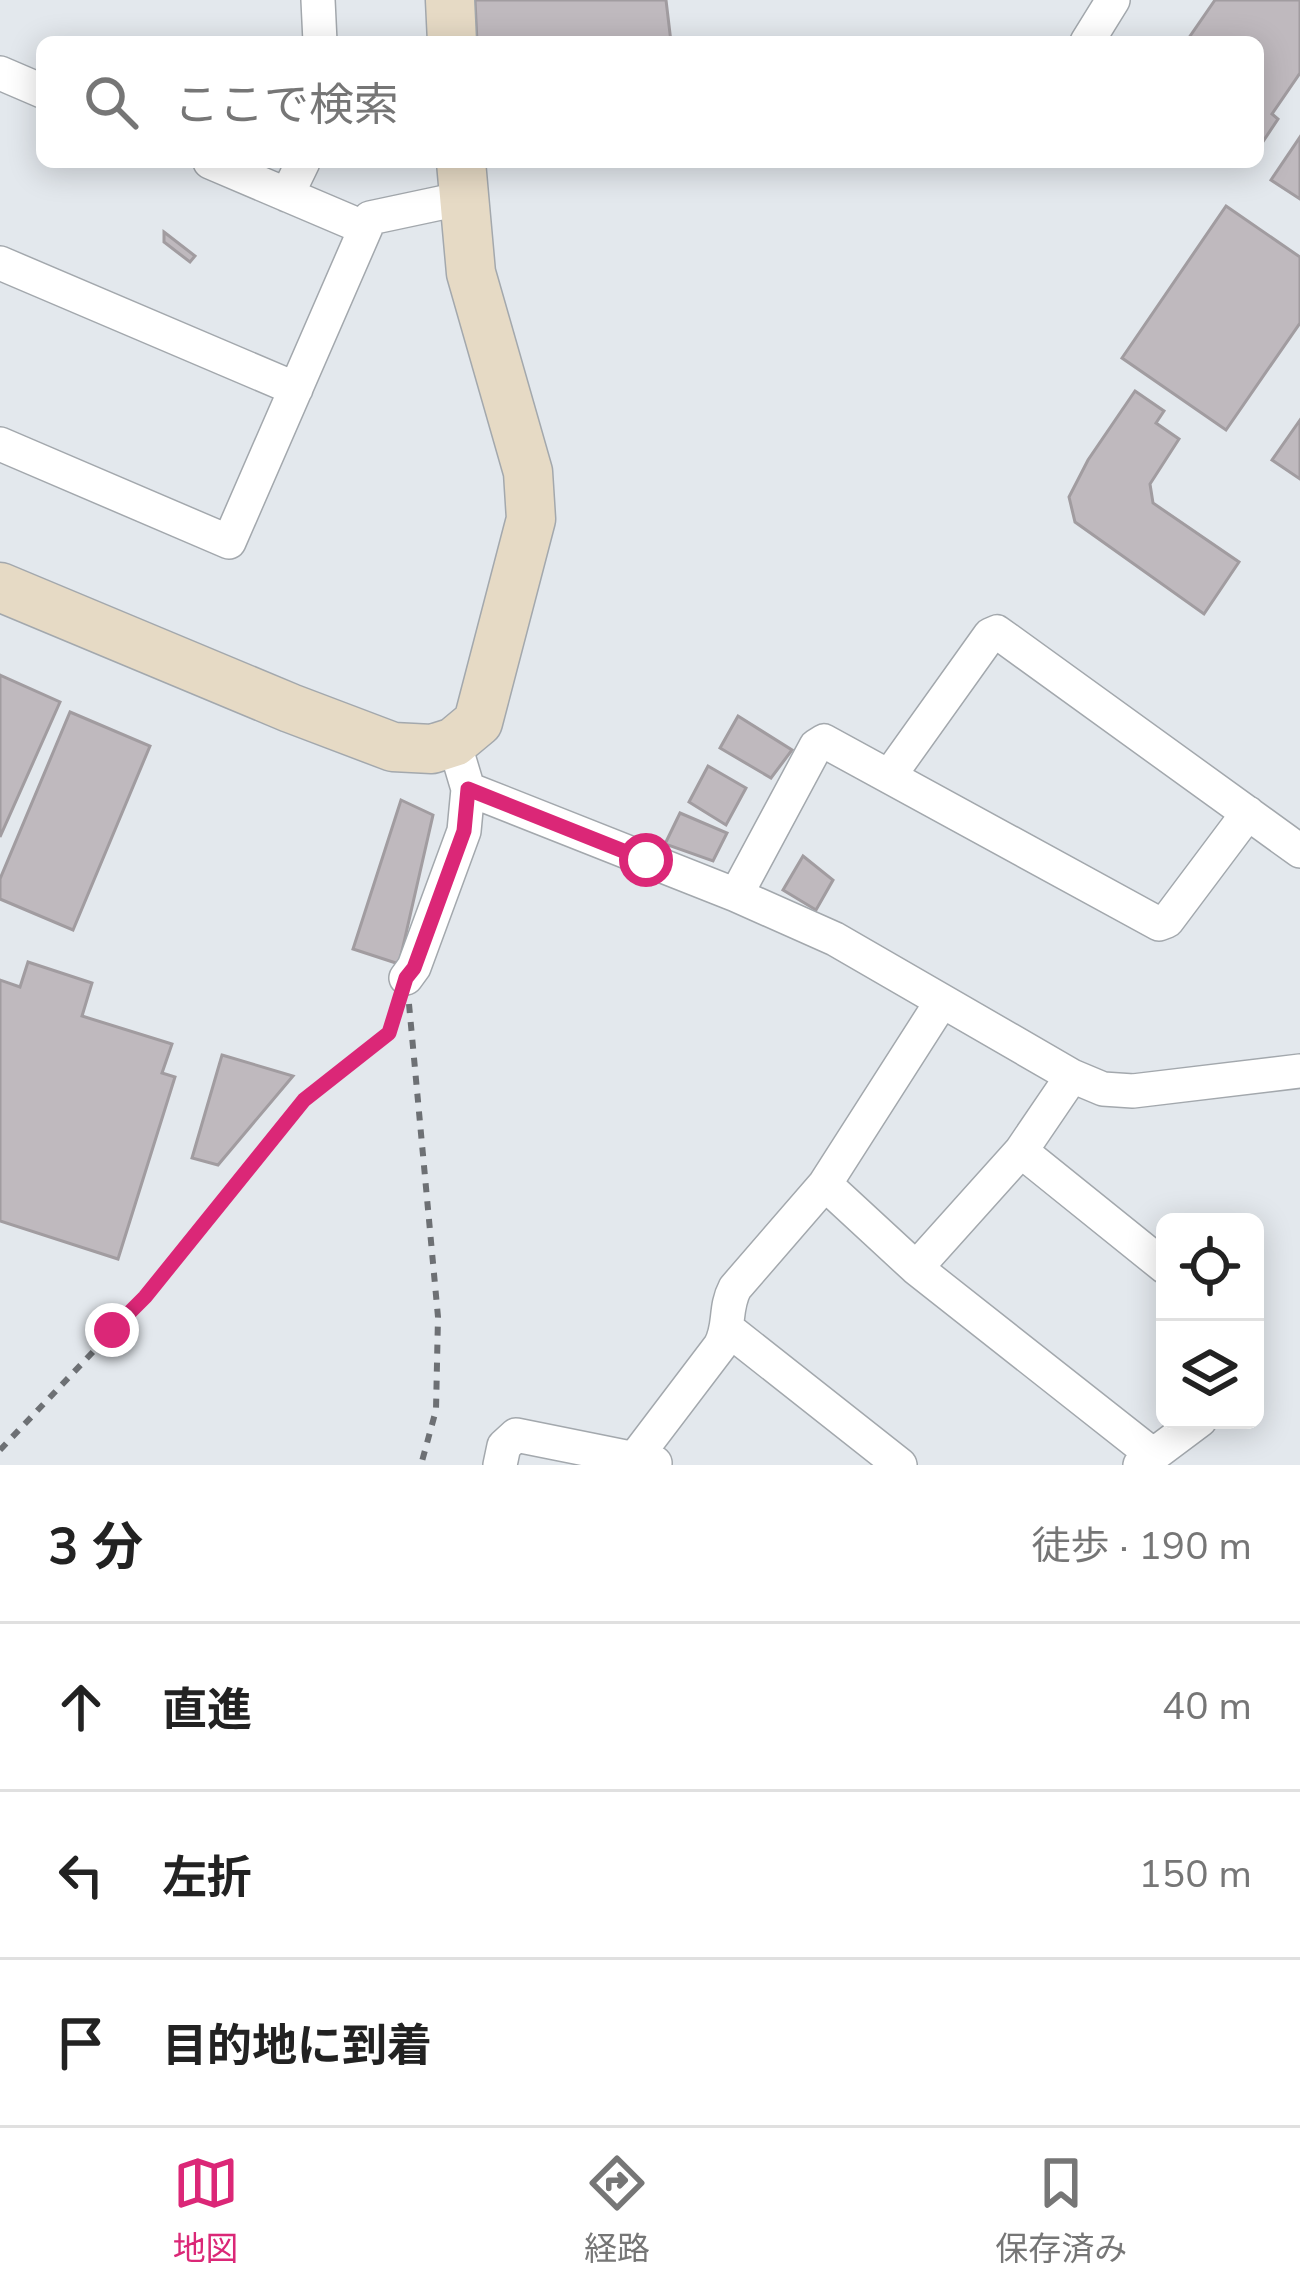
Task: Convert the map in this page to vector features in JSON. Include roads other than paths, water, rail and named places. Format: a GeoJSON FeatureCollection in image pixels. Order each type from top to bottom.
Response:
{"type":"FeatureCollection","features":[{"type":"Feature","properties":{"kind":"street"},"geometry":{"type":"LineString","coordinates":[[318,0],[320,36]]}},
{"type":"Feature","properties":{"kind":"street"},"geometry":{"type":"LineString","coordinates":[[450,0],[452,36]]}},
{"type":"Feature","properties":{"kind":"street"},"geometry":{"type":"LineString","coordinates":[[1091,36],[1113,0]]}},
{"type":"Feature","properties":{"kind":"street"},"geometry":{"type":"LineString","coordinates":[[0,73],[36,88]]}},
{"type":"Feature","properties":{"kind":"street"},"geometry":{"type":"LineString","coordinates":[[224,168],[365,228]]}},
{"type":"Feature","properties":{"kind":"street"},"geometry":{"type":"LineString","coordinates":[[287,195],[300,168]]}},
{"type":"Feature","properties":{"kind":"street"},"geometry":{"type":"LineString","coordinates":[[0,444],[230,542],[370,218],[462,180],[471,273],[528,472],[532,519],[478,722],[454,742],[432,749],[393,747],[0,587]]}},
{"type":"Feature","properties":{"kind":"street"},"geometry":{"type":"LineString","coordinates":[[0,263],[296,389]]}},
{"type":"Feature","properties":{"kind":"street"},"geometry":{"type":"LineString","coordinates":[[890,775],[990,635],[997,632],[1300,851]]}},
{"type":"Feature","properties":{"kind":"street"},"geometry":{"type":"LineString","coordinates":[[736,895],[824,741],[1159,924],[1167,921],[1249,813]]}},
{"type":"Feature","properties":{"kind":"street"},"geometry":{"type":"LineString","coordinates":[[406,978],[414,968],[464,831],[468,789],[454,742]]}},
{"type":"Feature","properties":{"kind":"street"},"geometry":{"type":"LineString","coordinates":[[468,789],[835,939],[1072,1076],[1103,1088],[1133,1091],[1300,1071]]}},
{"type":"Feature","properties":{"kind":"street"},"geometry":{"type":"LineString","coordinates":[[500,1465],[504,1446],[516,1435],[647,1461],[729,1330],[727,1303],[735,1288],[825,1184],[942,1001]]}},
{"type":"Feature","properties":{"kind":"street"},"geometry":{"type":"LineString","coordinates":[[916,1268],[1021,1151],[1072,1076]]}},
{"type":"Feature","properties":{"kind":"street"},"geometry":{"type":"LineString","coordinates":[[1021,1151],[1156,1261]]}},
{"type":"Feature","properties":{"kind":"street"},"geometry":{"type":"LineString","coordinates":[[825,1184],[916,1268],[1147,1460],[1188,1429]]}},
{"type":"Feature","properties":{"kind":"street"},"geometry":{"type":"LineString","coordinates":[[729,1330],[900,1465]]}}]}
